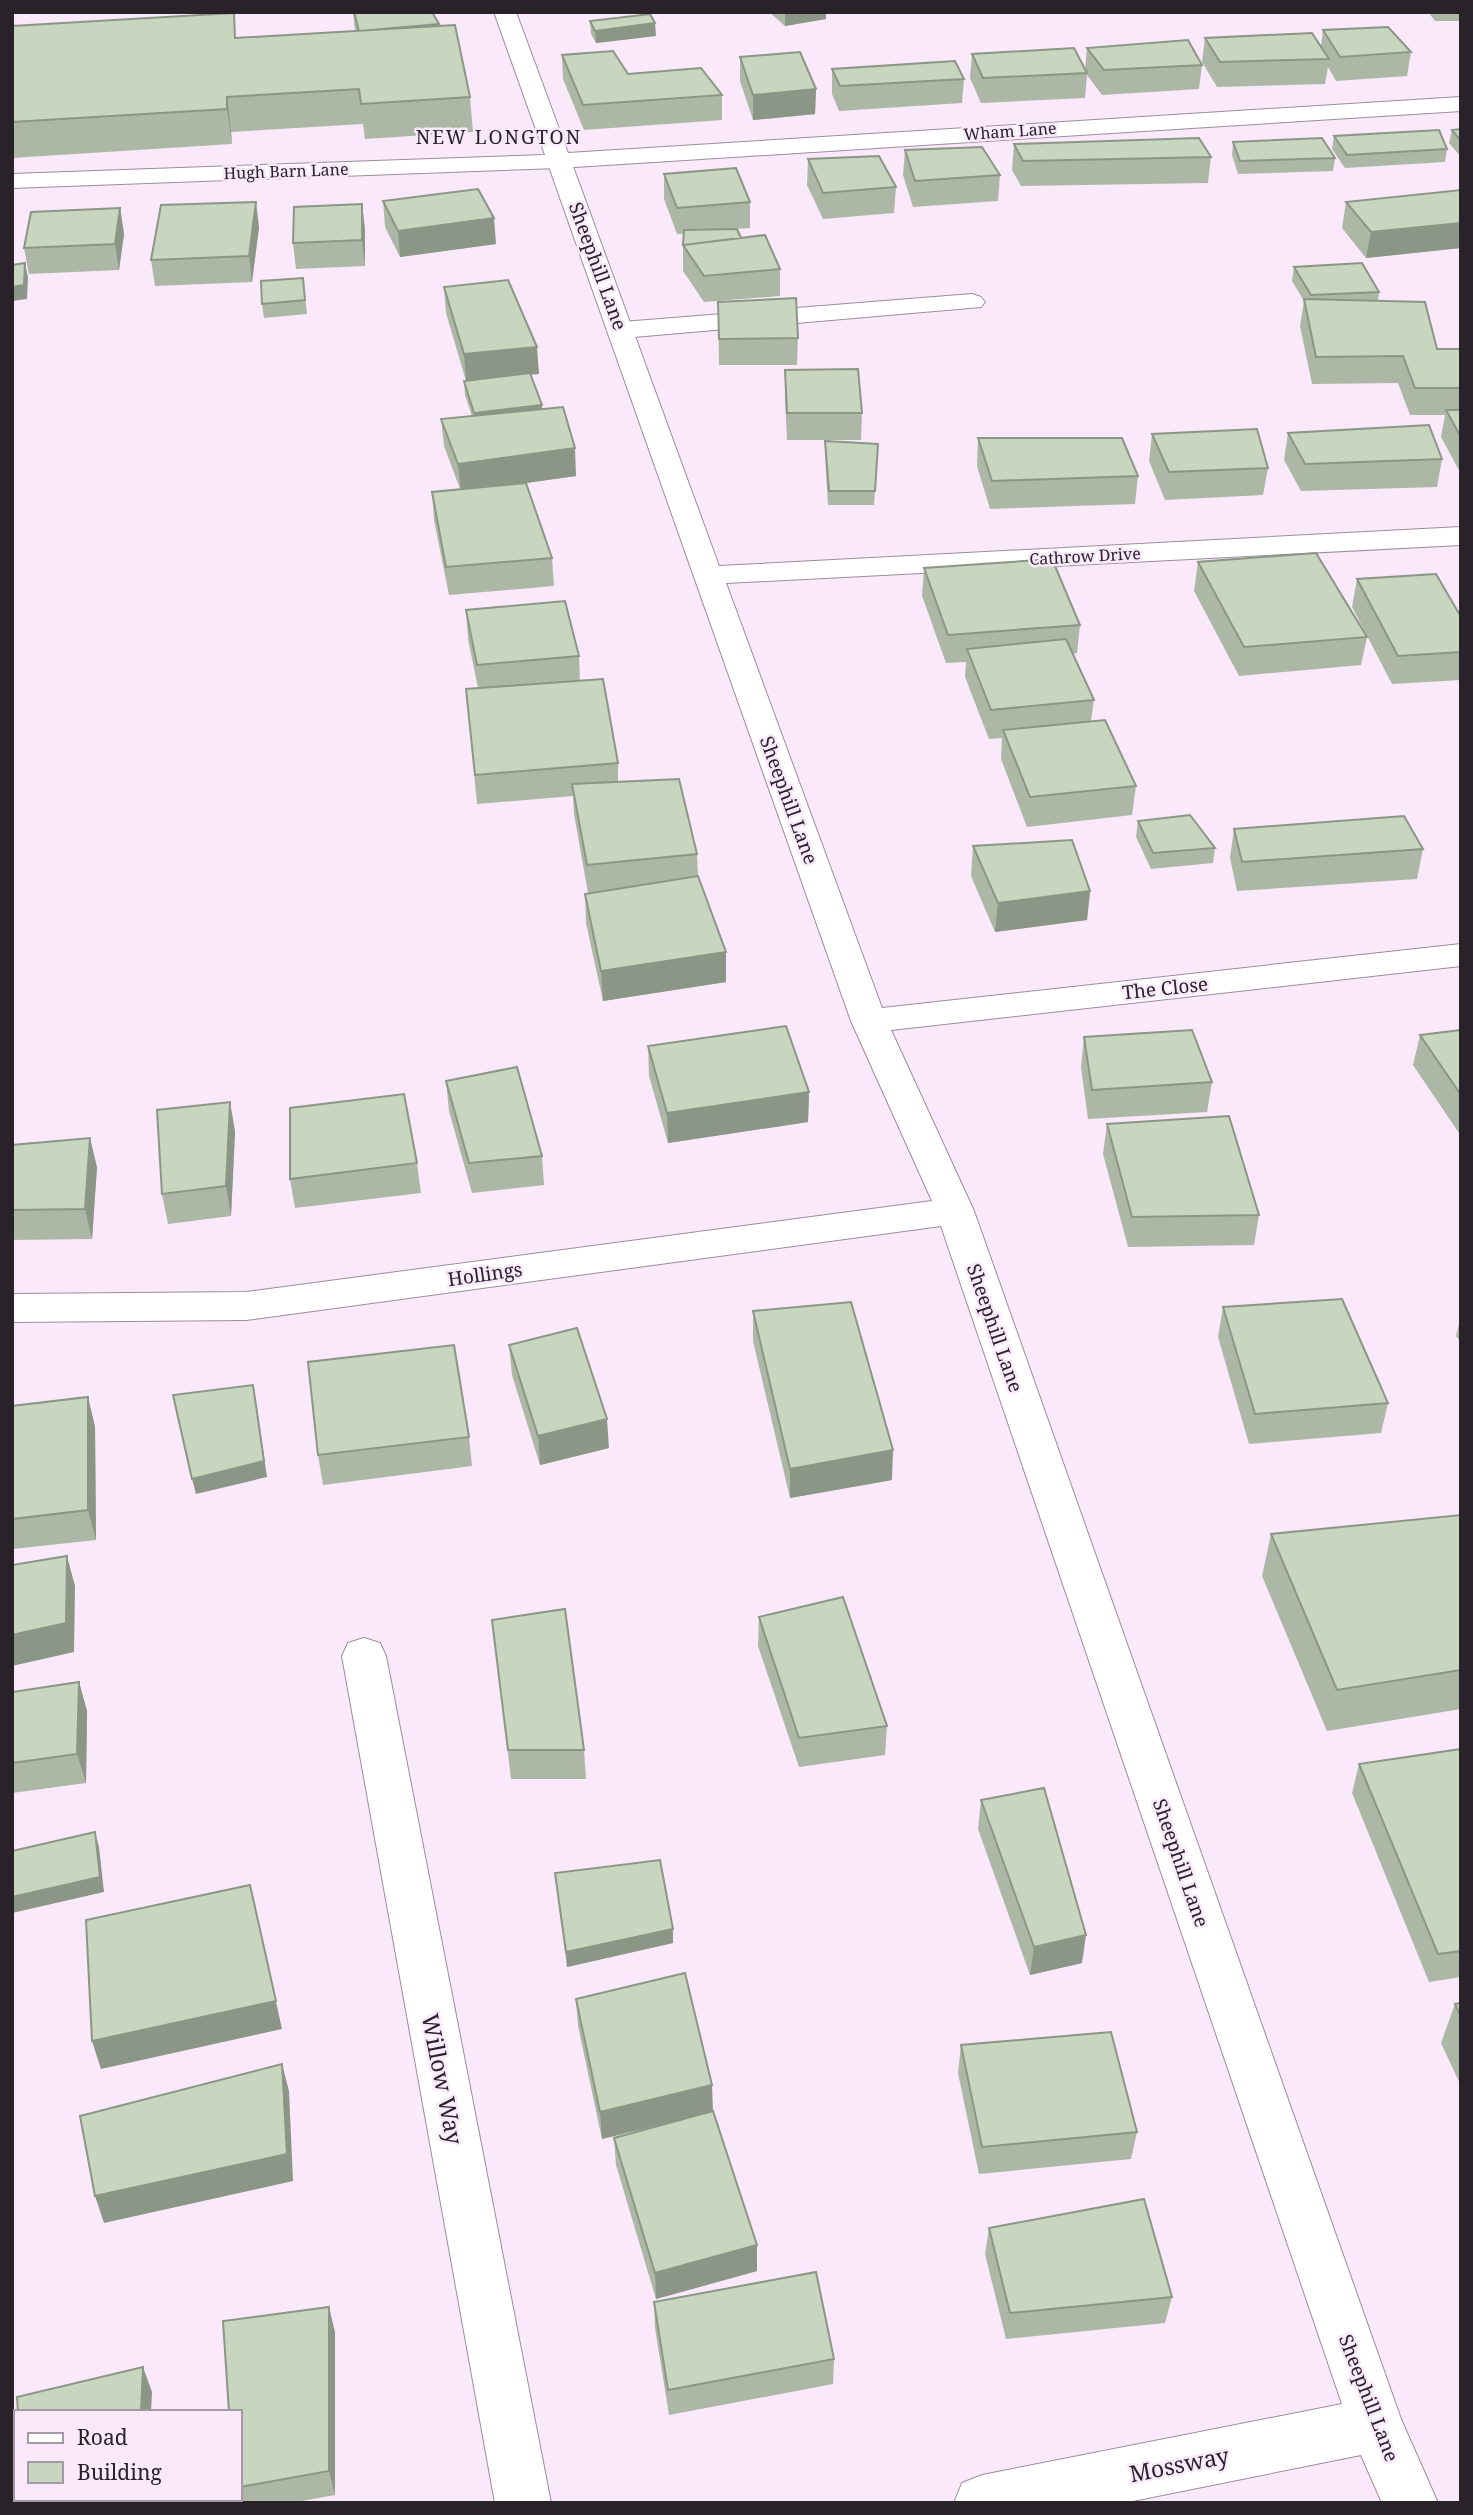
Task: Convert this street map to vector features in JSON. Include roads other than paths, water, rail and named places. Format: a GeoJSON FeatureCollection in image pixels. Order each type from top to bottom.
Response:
{"type":"FeatureCollection","features":[{"type":"Feature","properties":{"kind":"street","name":"Sheephill Lane"},"geometry":{"type":"LineString","coordinates":[[505,12],[622,330],[869,1021],[955,1211],[1376,2425],[1410,2503]]}},
{"type":"Feature","properties":{"kind":"street","name":"Wham Lane"},"geometry":{"type":"LineString","coordinates":[[559,161],[1461,104]]}},
{"type":"Feature","properties":{"kind":"street","name":"Hugh Barn Lane"},"geometry":{"type":"LineString","coordinates":[[12,181],[559,161]]}},
{"type":"Feature","properties":{"kind":"street"},"geometry":{"type":"LineString","coordinates":[[622,330],[972,302]]}},
{"type":"Feature","properties":{"kind":"street","name":"Cathrow Drive"},"geometry":{"type":"LineString","coordinates":[[708,575],[1461,536]]}},
{"type":"Feature","properties":{"kind":"street","name":"The Close"},"geometry":{"type":"LineString","coordinates":[[869,1021],[1461,955]]}},
{"type":"Feature","properties":{"kind":"street","name":"Hollings"},"geometry":{"type":"LineString","coordinates":[[12,1308],[246,1306],[955,1211]]}},
{"type":"Feature","properties":{"kind":"street","name":"Willow Way"},"geometry":{"type":"LineString","coordinates":[[364,1656],[523,2503]]}},
{"type":"Feature","properties":{"kind":"street","name":"Mossway"},"geometry":{"type":"LineString","coordinates":[[982,2503],[1376,2425]]}},
{"type":"Feature","properties":{"kind":"district","name":"NEW LONGTON"},"geometry":{"type":"Point","coordinates":[499,137]}}]}
